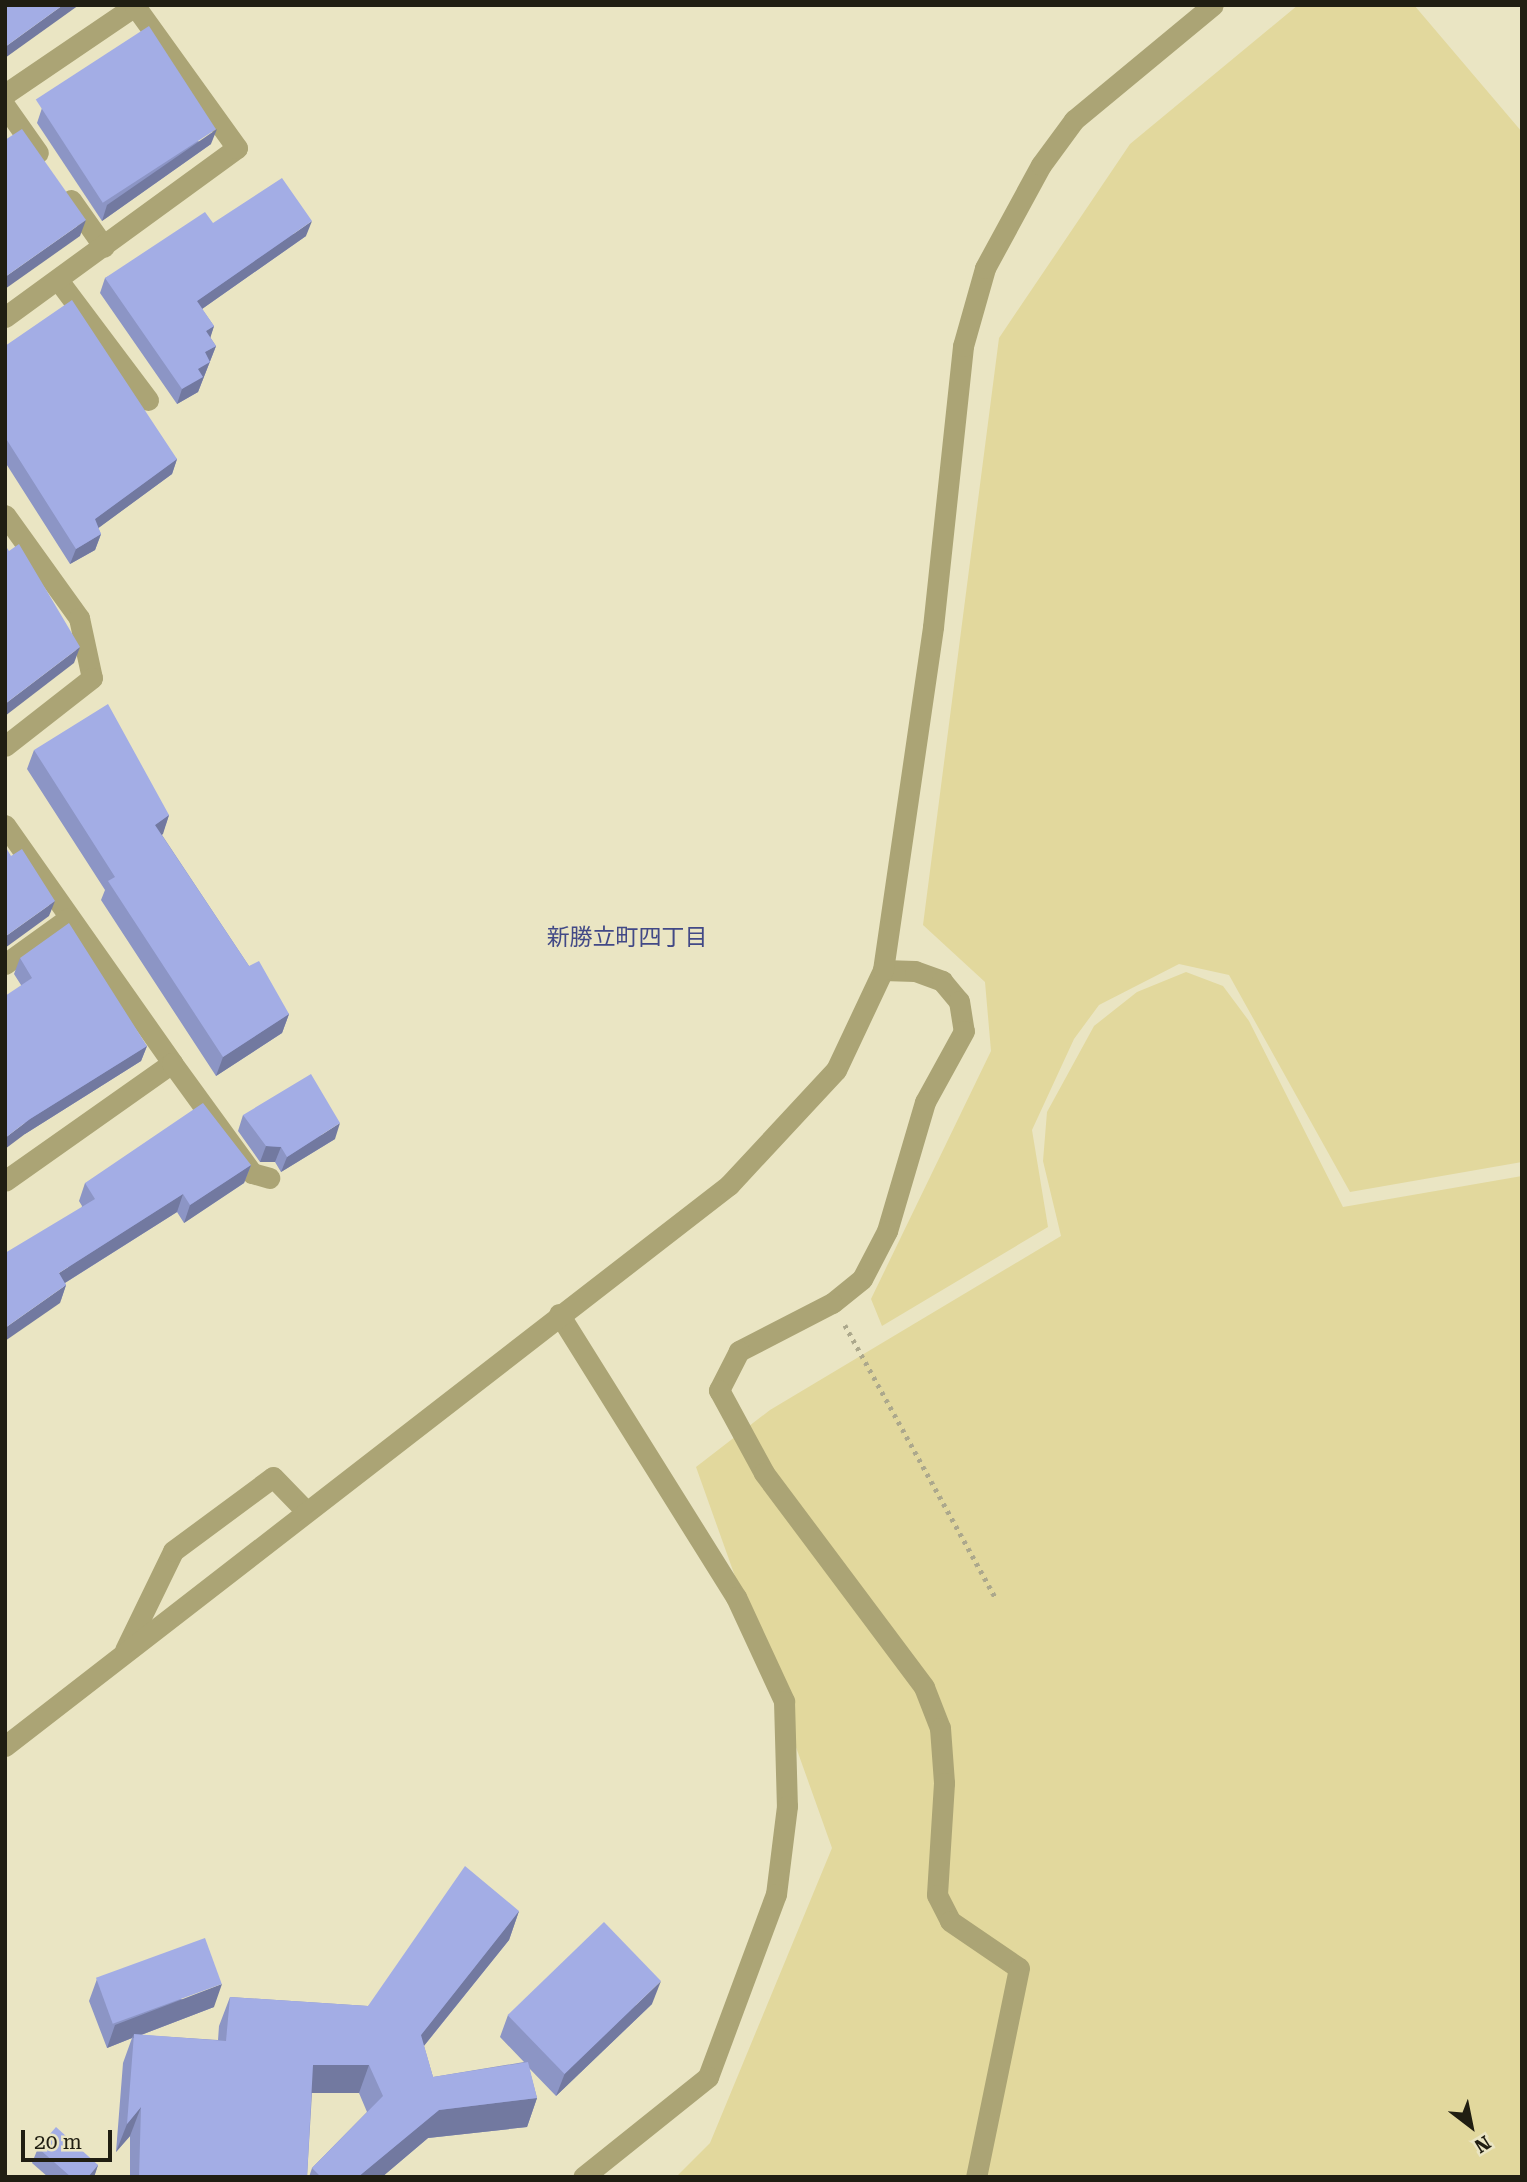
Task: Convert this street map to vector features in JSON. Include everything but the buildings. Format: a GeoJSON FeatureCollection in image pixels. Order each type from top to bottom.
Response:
{"type":"FeatureCollection","features":[{"type":"Feature","properties":{"kind":"street"},"geometry":{"type":"LineString","coordinates":[[5,94],[136,5],[237,148],[5,317]]}},
{"type":"Feature","properties":{"kind":"street"},"geometry":{"type":"LineString","coordinates":[[5,1746],[559,1314],[729,1185],[798,1117],[836,1070],[883,970],[970,311],[1012,213],[1074,120],[1213,5]]}},
{"type":"Feature","properties":{"kind":"street"},"geometry":{"type":"LineString","coordinates":[[5,106],[104,247]]}},
{"type":"Feature","properties":{"kind":"street"},"geometry":{"type":"LineString","coordinates":[[58,279],[148,400]]}},
{"type":"Feature","properties":{"kind":"street"},"geometry":{"type":"LineString","coordinates":[[5,515],[79,618],[92,678],[5,746]]}},
{"type":"Feature","properties":{"kind":"street"},"geometry":{"type":"LineString","coordinates":[[5,825],[252,1173],[269,1178]]}},
{"type":"Feature","properties":{"kind":"street"},"geometry":{"type":"LineString","coordinates":[[5,964],[69,918]]}},
{"type":"Feature","properties":{"kind":"street"},"geometry":{"type":"LineString","coordinates":[[883,970],[915,971],[942,981],[959,1000],[964,1031],[925,1102],[887,1231],[862,1279],[836,1309],[738,1351],[719,1390],[764,1473],[925,1687],[940,1728],[944,1783],[937,1895],[950,1921],[1020,1968],[976,2177]]}},
{"type":"Feature","properties":{"kind":"street"},"geometry":{"type":"LineString","coordinates":[[5,1181],[172,1063]]}},
{"type":"Feature","properties":{"kind":"street"},"geometry":{"type":"LineString","coordinates":[[559,1314],[741,1609],[784,1701],[787,1806],[776,1894],[708,2077],[583,2177]]}},
{"type":"Feature","properties":{"kind":"street"},"geometry":{"type":"LineString","coordinates":[[123,1655],[173,1551],[274,1477],[306,1511]]}},
{"type":"Feature","properties":{"kind":"path"},"geometry":{"type":"LineString","coordinates":[[836,1309],[996,1598]]}},
{"type":"Feature","properties":{"kind":"shaded area"},"geometry":{"type":"Polygon","coordinates":[[[1298,5],[1414,5],[1522,132],[1522,1162],[1350,1192],[1229,975],[1179,964],[1099,1005],[1074,1039],[1032,1130],[1048,1227],[882,1326],[871,1299],[991,1051],[985,982],[923,925],[999,338],[1130,144],[1298,5]]]}},
{"type":"Feature","properties":{"kind":"shaded area"},"geometry":{"type":"Polygon","coordinates":[[[1186,972],[1223,986],[1249,1021],[1343,1207],[1522,1176],[1522,2177],[676,2177],[710,2143],[832,1848],[696,1467],[770,1410],[1061,1236],[1043,1161],[1047,1112],[1094,1026],[1137,992],[1186,972]]]}},
{"type":"Feature","properties":{"kind":"district","name":"新勝立町四丁目"},"geometry":{"type":"Point","coordinates":[627,938]}}]}
